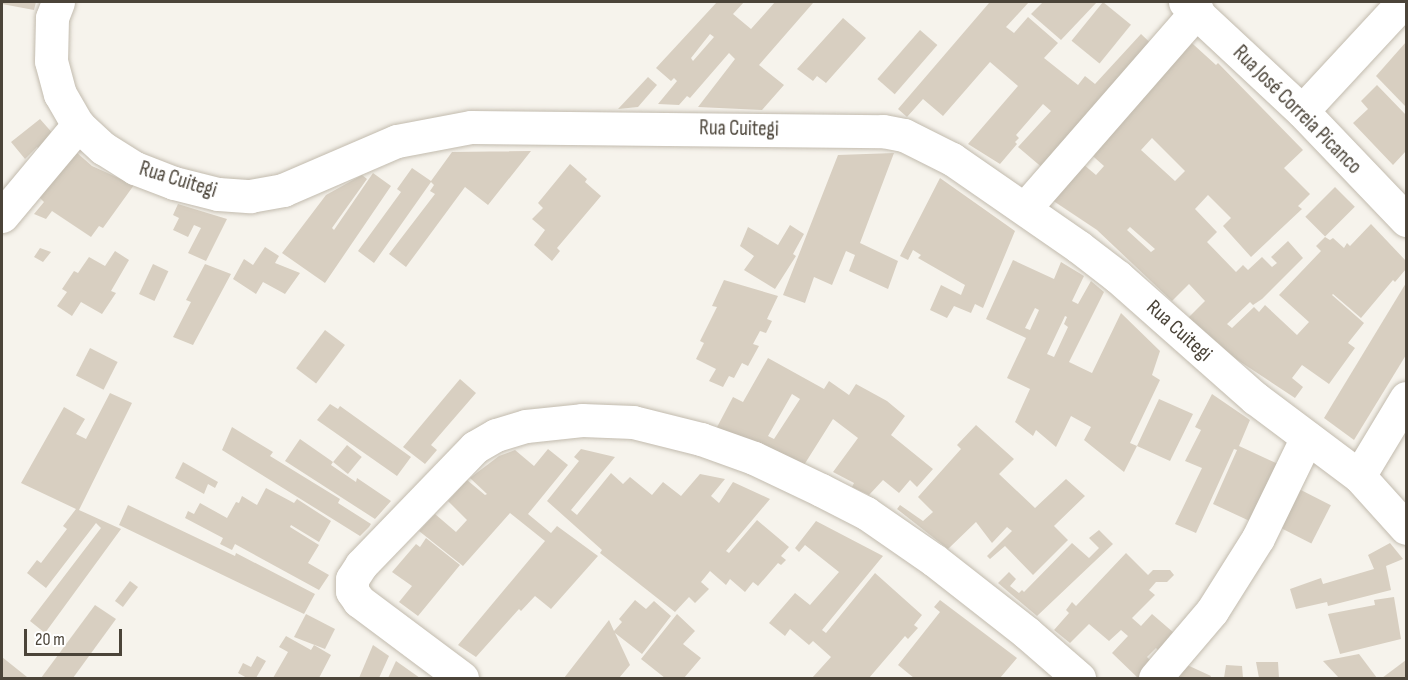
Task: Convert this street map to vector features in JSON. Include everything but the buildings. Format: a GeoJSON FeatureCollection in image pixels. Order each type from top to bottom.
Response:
{"type":"FeatureCollection","features":[{"type":"Feature","properties":{"kind":"street"},"geometry":{"type":"LineString","coordinates":[[1302,111],[1403,2]]}},
{"type":"Feature","properties":{"kind":"street"},"geometry":{"type":"LineString","coordinates":[[1025,208],[1191,6]]}},
{"type":"Feature","properties":{"kind":"street","name":"Rua José Correia Picanco"},"geometry":{"type":"LineString","coordinates":[[1191,6],[1302,111],[1407,220]]}},
{"type":"Feature","properties":{"kind":"street","name":"Rua Cuitegi"},"geometry":{"type":"LineString","coordinates":[[55,10],[51,61],[60,94],[78,125],[103,148],[135,168],[174,183],[218,194],[249,196],[283,190],[397,141],[471,127],[883,131],[904,135],[944,154],[1025,208],[1118,277],[1255,398],[1359,476],[1407,528]]}},
{"type":"Feature","properties":{"kind":"street"},"geometry":{"type":"LineString","coordinates":[[2,216],[78,125]]}},
{"type":"Feature","properties":{"kind":"street"},"geometry":{"type":"LineString","coordinates":[[1359,476],[1407,398]]}},
{"type":"Feature","properties":{"kind":"street"},"geometry":{"type":"LineString","coordinates":[[462,678],[359,601],[352,591],[352,579],[361,565],[475,447],[496,435],[526,426],[582,420],[633,422],[701,439],[754,458],[866,513],[975,591],[1079,678]]}},
{"type":"Feature","properties":{"kind":"street"},"geometry":{"type":"LineString","coordinates":[[1155,678],[1212,611],[1258,538],[1307,437]]}}]}
